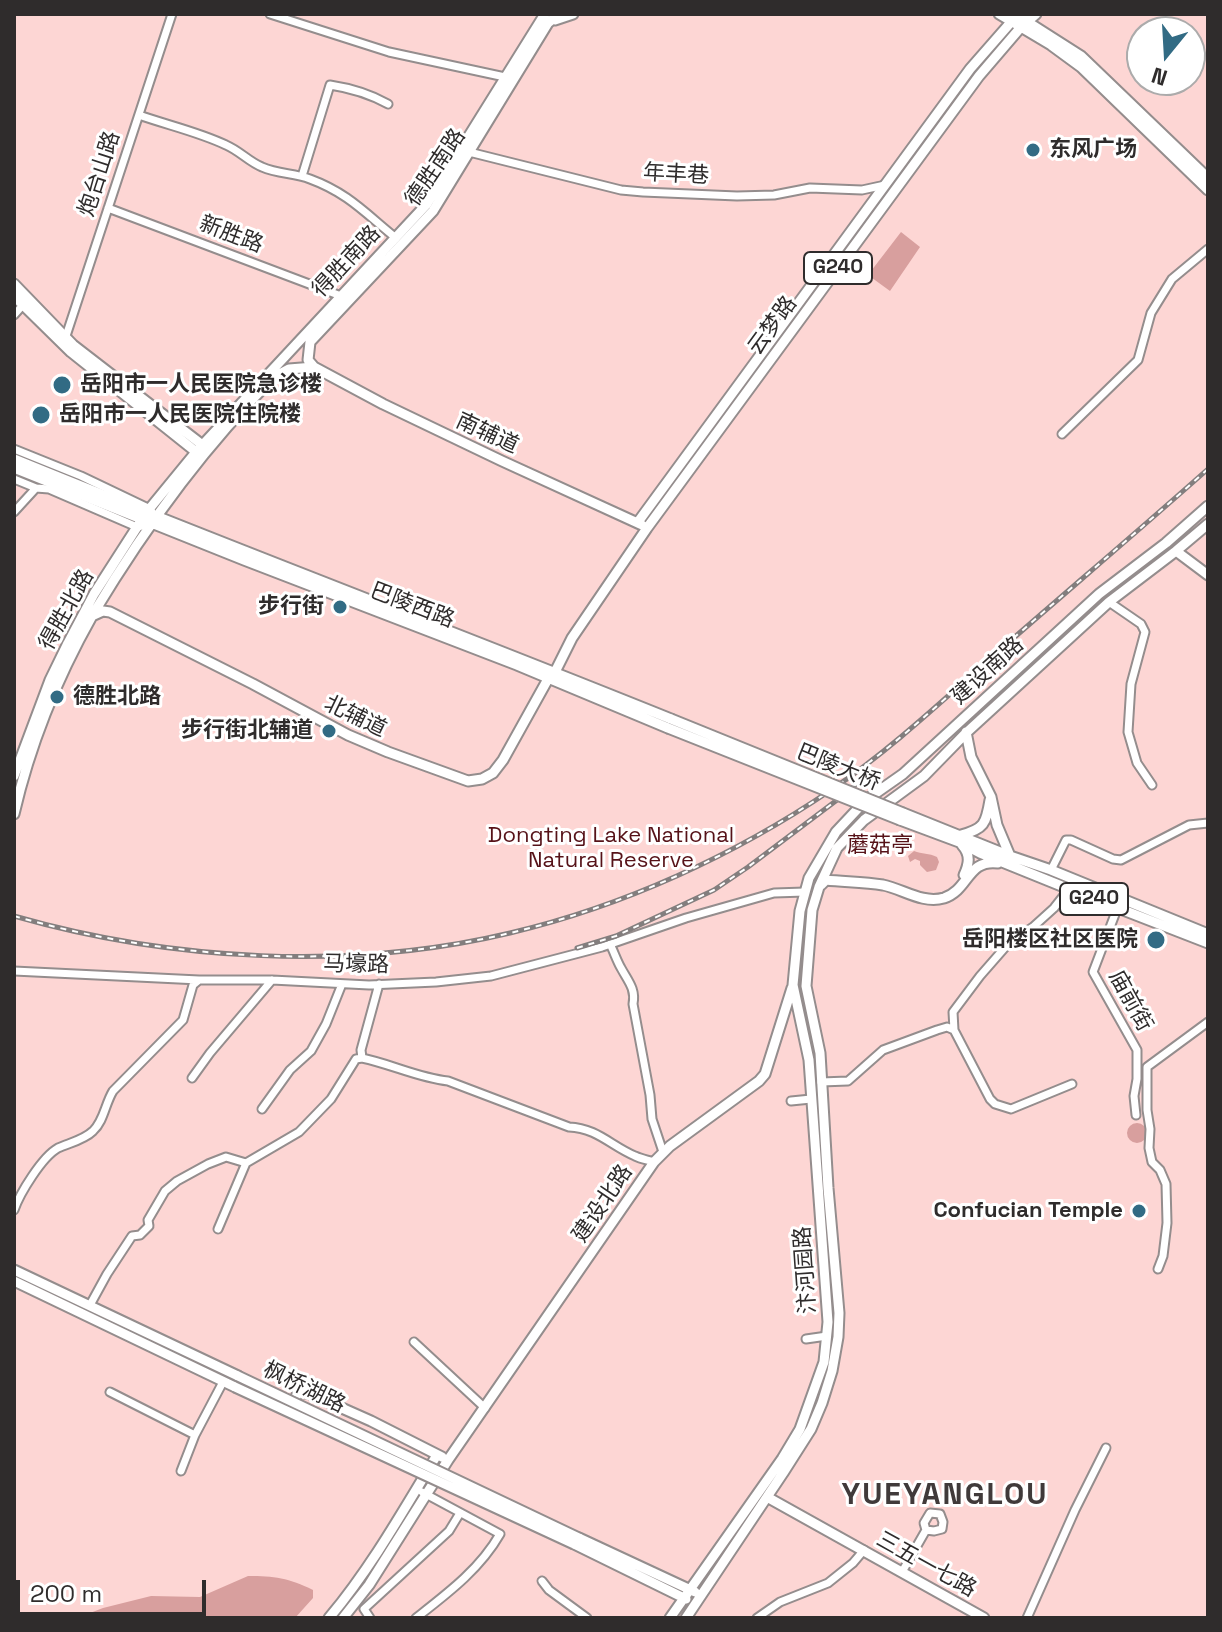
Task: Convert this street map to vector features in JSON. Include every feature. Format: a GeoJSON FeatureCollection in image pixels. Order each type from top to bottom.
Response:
{"type":"FeatureCollection","features":[{"type":"Feature","properties":{"kind":"main road","name":"德胜南路"},"geometry":{"type":"LineString","coordinates":[[314,367],[308,360],[310,342],[433,211],[547,18],[559,14]]}},
{"type":"Feature","properties":{"kind":"main road"},"geometry":{"type":"LineString","coordinates":[[547,18],[573,14]]}},
{"type":"Feature","properties":{"kind":"main road"},"geometry":{"type":"LineString","coordinates":[[999,14],[1019,19],[1081,56],[1208,178]]}},
{"type":"Feature","properties":{"kind":"main road","name":"云梦路"},"geometry":{"type":"LineString","coordinates":[[552,675],[643,525],[1019,19],[1036,14]]}},
{"type":"Feature","properties":{"kind":"main road","name":"得胜南路"},"geometry":{"type":"LineString","coordinates":[[92,616],[147,518],[202,451],[426,205],[505,77],[547,18]]}},
{"type":"Feature","properties":{"kind":"main road"},"geometry":{"type":"LineString","coordinates":[[1019,19],[1081,67],[1208,190]]}},
{"type":"Feature","properties":{"kind":"main road","name":"G240"},"geometry":{"type":"LineString","coordinates":[[643,525],[970,69],[1019,19]]}},
{"type":"Feature","properties":{"kind":"main road"},"geometry":{"type":"LineString","coordinates":[[14,284],[64,341]]}},
{"type":"Feature","properties":{"kind":"main road"},"geometry":{"type":"LineString","coordinates":[[14,296],[64,341],[73,345],[202,451]]}},
{"type":"Feature","properties":{"kind":"main road","name":"得胜南路"},"geometry":{"type":"LineString","coordinates":[[202,451],[274,377],[289,369],[314,367]]}},
{"type":"Feature","properties":{"kind":"main road","name":"南辅道"},"geometry":{"type":"LineString","coordinates":[[314,367],[383,404],[643,525]]}},
{"type":"Feature","properties":{"kind":"main road"},"geometry":{"type":"LineString","coordinates":[[14,459],[147,518]]}},
{"type":"Feature","properties":{"kind":"main road"},"geometry":{"type":"LineString","coordinates":[[14,468],[147,518]]}},
{"type":"Feature","properties":{"kind":"main road","name":"建设南路"},"geometry":{"type":"LineString","coordinates":[[809,878],[836,832],[866,800],[903,774],[1099,594],[1166,543],[1208,506]]}},
{"type":"Feature","properties":{"kind":"main road","name":"得胜北路"},"geometry":{"type":"LineString","coordinates":[[17,771],[50,680],[79,622],[127,542],[147,518]]}},
{"type":"Feature","properties":{"kind":"main road","name":"巴陵西路"},"geometry":{"type":"LineString","coordinates":[[147,518],[670,724]]}},
{"type":"Feature","properties":{"kind":"main road","name":"建设南路"},"geometry":{"type":"LineString","coordinates":[[819,887],[837,848],[864,820],[924,776],[966,733],[1109,602],[1208,524]]}},
{"type":"Feature","properties":{"kind":"main road"},"geometry":{"type":"LineString","coordinates":[[1176,551],[1208,575]]}},
{"type":"Feature","properties":{"kind":"main road"},"geometry":{"type":"LineString","coordinates":[[104,579],[106,607],[110,612]]}},
{"type":"Feature","properties":{"kind":"main road"},"geometry":{"type":"LineString","coordinates":[[79,622],[103,611],[110,612]]}},
{"type":"Feature","properties":{"kind":"main road","name":"北辅道"},"geometry":{"type":"LineString","coordinates":[[110,612],[348,735],[468,781],[493,773],[552,675]]}},
{"type":"Feature","properties":{"kind":"main road"},"geometry":{"type":"LineString","coordinates":[[14,814],[17,771],[92,616]]}},
{"type":"Feature","properties":{"kind":"main road"},"geometry":{"type":"LineString","coordinates":[[819,887],[826,880],[885,885],[919,898],[940,899],[956,893],[973,869],[987,862],[1010,860],[991,797],[971,757],[966,733],[958,723]]}},
{"type":"Feature","properties":{"kind":"main road","name":"巴陵大桥"},"geometry":{"type":"LineString","coordinates":[[670,724],[902,817],[992,849],[1010,860]]}},
{"type":"Feature","properties":{"kind":"main road"},"geometry":{"type":"LineString","coordinates":[[956,893],[969,859],[960,838],[982,827],[991,797]]}},
{"type":"Feature","properties":{"kind":"main road","name":"巴陵大桥"},"geometry":{"type":"LineString","coordinates":[[960,838],[980,853],[1010,860]]}},
{"type":"Feature","properties":{"kind":"main road","name":"G240"},"geometry":{"type":"LineString","coordinates":[[1010,860],[1051,870],[1208,934]]}},
{"type":"Feature","properties":{"kind":"main road","name":"G240"},"geometry":{"type":"LineString","coordinates":[[1010,860],[1069,889],[1208,943]]}},
{"type":"Feature","properties":{"kind":"main road","name":"汴河园路"},"geometry":{"type":"LineString","coordinates":[[670,1618],[782,1459],[800,1429],[824,1362],[828,1322],[809,1060],[793,985],[800,911],[809,878]]}},
{"type":"Feature","properties":{"kind":"main road","name":"汴河园路"},"geometry":{"type":"LineString","coordinates":[[686,1618],[811,1429],[832,1371],[839,1313],[820,1053],[806,986],[812,910],[819,887]]}},
{"type":"Feature","properties":{"kind":"main road","name":"建设北路"},"geometry":{"type":"LineString","coordinates":[[343,1618],[369,1585],[448,1460],[654,1162],[765,1074],[793,985]]}},
{"type":"Feature","properties":{"kind":"main road","name":"枫桥湖路"},"geometry":{"type":"LineString","coordinates":[[14,1270],[90,1305],[236,1382],[576,1541]]}},
{"type":"Feature","properties":{"kind":"main road","name":"枫桥湖路"},"geometry":{"type":"LineString","coordinates":[[14,1281],[223,1382],[236,1382],[293,1403],[576,1541]]}},
{"type":"Feature","properties":{"kind":"main road"},"geometry":{"type":"LineString","coordinates":[[293,1403],[298,1393],[308,1393],[448,1460]]}},
{"type":"Feature","properties":{"kind":"main road"},"geometry":{"type":"LineString","coordinates":[[329,1618],[385,1541],[437,1455]]}},
{"type":"Feature","properties":{"kind":"main road","name":"三五一七路"},"geometry":{"type":"LineString","coordinates":[[767,1497],[984,1618]]}},
{"type":"Feature","properties":{"kind":"main road"},"geometry":{"type":"LineString","coordinates":[[736,1524],[734,1529],[739,1533],[745,1530]]}},
{"type":"Feature","properties":{"kind":"main road"},"geometry":{"type":"LineString","coordinates":[[576,1541],[699,1599]]}},
{"type":"Feature","properties":{"kind":"street","name":"炮台山路"},"geometry":{"type":"LineString","coordinates":[[64,341],[172,14]]}},
{"type":"Feature","properties":{"kind":"street"},"geometry":{"type":"LineString","coordinates":[[270,14],[389,52],[505,77]]}},
{"type":"Feature","properties":{"kind":"street"},"geometry":{"type":"LineString","coordinates":[[302,176],[330,85],[377,97],[388,104]]}},
{"type":"Feature","properties":{"kind":"street"},"geometry":{"type":"LineString","coordinates":[[139,115],[226,145],[261,167],[277,173],[302,176],[332,187],[357,203],[396,238]]}},
{"type":"Feature","properties":{"kind":"street","name":"年丰巷"},"geometry":{"type":"LineString","coordinates":[[469,152],[621,190],[643,192],[762,195],[810,188],[862,190],[885,185]]}},
{"type":"Feature","properties":{"kind":"street","name":"新胜路"},"geometry":{"type":"LineString","coordinates":[[108,208],[341,296]]}},
{"type":"Feature","properties":{"kind":"street"},"geometry":{"type":"LineString","coordinates":[[1062,434],[1138,360],[1151,313],[1172,279],[1208,249]]}},
{"type":"Feature","properties":{"kind":"street"},"geometry":{"type":"LineString","coordinates":[[14,315],[23,305]]}},
{"type":"Feature","properties":{"kind":"street"},"geometry":{"type":"LineString","coordinates":[[14,449],[81,476],[147,518]]}},
{"type":"Feature","properties":{"kind":"street"},"geometry":{"type":"LineString","coordinates":[[14,479],[36,488],[49,489],[113,517],[125,526],[127,542]]}},
{"type":"Feature","properties":{"kind":"street"},"geometry":{"type":"LineString","coordinates":[[14,512],[36,488]]}},
{"type":"Feature","properties":{"kind":"street"},"geometry":{"type":"LineString","coordinates":[[113,517],[147,518]]}},
{"type":"Feature","properties":{"kind":"street"},"geometry":{"type":"LineString","coordinates":[[1109,602],[1141,624],[1145,632],[1131,684],[1128,732],[1137,763],[1152,785]]}},
{"type":"Feature","properties":{"kind":"street"},"geometry":{"type":"LineString","coordinates":[[1051,870],[1066,840],[1121,860],[1189,825],[1208,823]]}},
{"type":"Feature","properties":{"kind":"street"},"geometry":{"type":"LineString","coordinates":[[1069,889],[1033,927],[1008,944],[953,1012],[954,1030],[995,1104],[1011,1109],[1072,1084]]}},
{"type":"Feature","properties":{"kind":"street","name":"马壕路"},"geometry":{"type":"LineString","coordinates":[[14,971],[342,984],[436,982],[491,976],[610,944],[774,893],[805,892]]}},
{"type":"Feature","properties":{"kind":"street","name":"庙前街"},"geometry":{"type":"LineString","coordinates":[[1117,909],[1093,972],[1137,1050],[1136,1115]]}},
{"type":"Feature","properties":{"kind":"street"},"geometry":{"type":"LineString","coordinates":[[610,944],[635,995],[633,1004],[652,1119],[663,1152]]}},
{"type":"Feature","properties":{"kind":"street"},"geometry":{"type":"LineString","coordinates":[[14,1210],[22,1191],[48,1157],[55,1150],[92,1132],[102,1118],[113,1091],[183,1020],[193,985],[199,980]]}},
{"type":"Feature","properties":{"kind":"street"},"geometry":{"type":"LineString","coordinates":[[192,1078],[272,980]]}},
{"type":"Feature","properties":{"kind":"street"},"geometry":{"type":"LineString","coordinates":[[262,1109],[290,1070],[311,1051],[342,984]]}},
{"type":"Feature","properties":{"kind":"street"},"geometry":{"type":"LineString","coordinates":[[362,1058],[361,1050],[379,984]]}},
{"type":"Feature","properties":{"kind":"street"},"geometry":{"type":"LineString","coordinates":[[1158,1269],[1163,1256],[1167,1223],[1166,1184],[1160,1170],[1152,1162],[1149,1148],[1147,1067],[1208,1022]]}},
{"type":"Feature","properties":{"kind":"street"},"geometry":{"type":"LineString","coordinates":[[821,1082],[848,1081],[883,1050],[947,1027],[954,1030]]}},
{"type":"Feature","properties":{"kind":"street"},"geometry":{"type":"LineString","coordinates":[[218,1229],[246,1163],[299,1132],[331,1099],[356,1059],[362,1058],[448,1081],[569,1127],[582,1127],[635,1157],[654,1162]]}},
{"type":"Feature","properties":{"kind":"street"},"geometry":{"type":"LineString","coordinates":[[791,1101],[811,1099]]}},
{"type":"Feature","properties":{"kind":"street"},"geometry":{"type":"LineString","coordinates":[[90,1305],[132,1236],[140,1235],[149,1226],[148,1220],[165,1191],[177,1181],[226,1157],[246,1163]]}},
{"type":"Feature","properties":{"kind":"street"},"geometry":{"type":"LineString","coordinates":[[806,1339],[827,1336]]}},
{"type":"Feature","properties":{"kind":"street"},"geometry":{"type":"LineString","coordinates":[[414,1342],[485,1408]]}},
{"type":"Feature","properties":{"kind":"street"},"geometry":{"type":"LineString","coordinates":[[181,1471],[195,1435],[223,1382]]}},
{"type":"Feature","properties":{"kind":"street"},"geometry":{"type":"LineString","coordinates":[[110,1392],[195,1435]]}},
{"type":"Feature","properties":{"kind":"street"},"geometry":{"type":"LineString","coordinates":[[1027,1618],[1106,1448]]}},
{"type":"Feature","properties":{"kind":"street"},"geometry":{"type":"LineString","coordinates":[[416,1489],[500,1534],[460,1584],[416,1618]]}},
{"type":"Feature","properties":{"kind":"street"},"geometry":{"type":"LineString","coordinates":[[370,1618],[364,1609],[449,1531],[460,1513]]}},
{"type":"Feature","properties":{"kind":"street"},"geometry":{"type":"LineString","coordinates":[[902,1572],[926,1530]]}},
{"type":"Feature","properties":{"kind":"street"},"geometry":{"type":"LineString","coordinates":[[757,1618],[780,1602],[828,1583],[864,1550]]}},
{"type":"Feature","properties":{"kind":"street"},"geometry":{"type":"LineString","coordinates":[[542,1581],[549,1590],[587,1618]]}},
{"type":"Feature","properties":{"kind":"street"},"geometry":{"type":"LineString","coordinates":[[570,1618],[576,1610]]}},
{"type":"Feature","properties":{"kind":"green space","name":"Dongting Lake National Natural Reserve"},"geometry":{"type":"Polygon","coordinates":[[[14,14],[1208,14],[1208,1618],[14,1618],[14,14]]]}},
{"type":"Feature","properties":{"kind":"shaded area"},"geometry":{"type":"Polygon","coordinates":[[[901,232],[920,247],[890,291],[868,275],[901,232]]]}},
{"type":"Feature","properties":{"kind":"shaded area"},"geometry":{"type":"Polygon","coordinates":[[[914,851],[937,857],[936,870],[927,872],[920,861],[915,859],[910,862],[908,856],[914,851]]]}},
{"type":"Feature","properties":{"kind":"shaded area"},"geometry":{"type":"Polygon","coordinates":[[[1137,1123],[1144,1126],[1147,1133],[1144,1140],[1137,1143],[1130,1140],[1127,1133],[1130,1126],[1137,1123]]]}},
{"type":"Feature","properties":{"kind":"shaded area"},"geometry":{"type":"Polygon","coordinates":[[[248,1576],[274,1577],[296,1583],[313,1590],[313,1598],[295,1618],[77,1618],[151,1596],[200,1597],[248,1576]]]}},
{"type":"Feature","properties":{"kind":"railway"},"geometry":{"type":"LineString","coordinates":[[14,916],[135,943],[261,956],[325,956],[388,953],[510,933],[553,922],[636,893],[756,836],[852,775],[914,726],[1208,469]]}},
{"type":"Feature","properties":{"kind":"railway"},"geometry":{"type":"LineString","coordinates":[[577,948],[616,936],[714,890],[863,778]]}},
{"type":"Feature","properties":{"kind":"place","name":"东风广场"},"geometry":{"type":"Point","coordinates":[1033,150]}},
{"type":"Feature","properties":{"kind":"place","name":"岳阳市一人民医院急诊楼"},"geometry":{"type":"Point","coordinates":[62,385]}},
{"type":"Feature","properties":{"kind":"place","name":"岳阳市一人民医院住院楼"},"geometry":{"type":"Point","coordinates":[41,415]}},
{"type":"Feature","properties":{"kind":"place","name":"步行街"},"geometry":{"type":"Point","coordinates":[340,607]}},
{"type":"Feature","properties":{"kind":"place","name":"德胜北路"},"geometry":{"type":"Point","coordinates":[57,697]}},
{"type":"Feature","properties":{"kind":"place","name":"步行街北辅道"},"geometry":{"type":"Point","coordinates":[329,731]}},
{"type":"Feature","properties":{"kind":"place","name":"岳阳楼区社区医院"},"geometry":{"type":"Point","coordinates":[1156,940]}},
{"type":"Feature","properties":{"kind":"place","name":"Confucian Temple"},"geometry":{"type":"Point","coordinates":[1139,1211]}},
{"type":"Feature","properties":{"kind":"district","name":"YUEYANGLOU"},"geometry":{"type":"Point","coordinates":[945,1496]}},
{"type":"Feature","properties":{"kind":"park label","name":"蘑菇亭"},"geometry":{"type":"Point","coordinates":[880,846]}}]}
